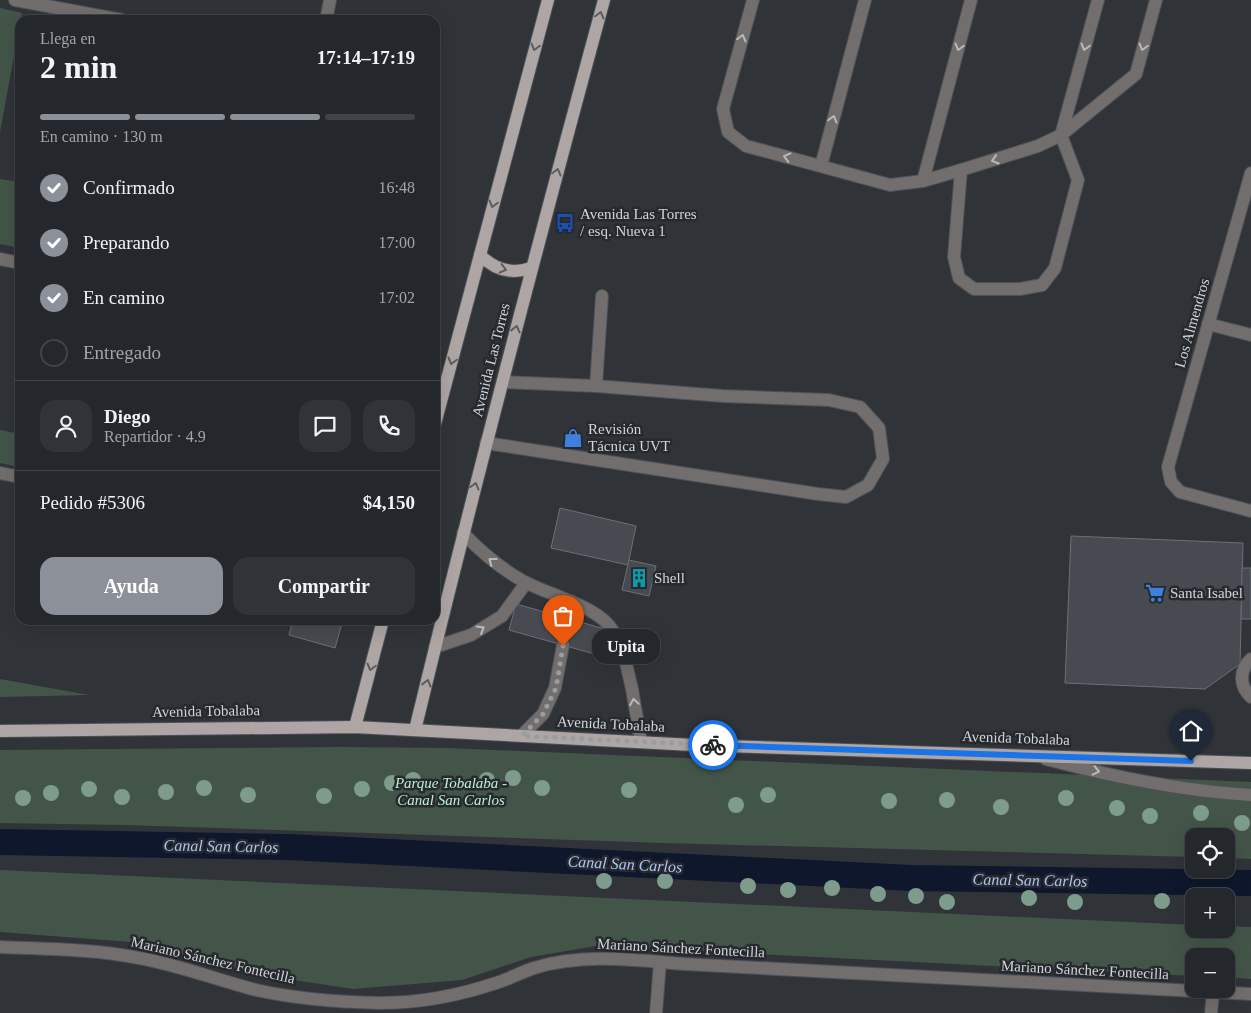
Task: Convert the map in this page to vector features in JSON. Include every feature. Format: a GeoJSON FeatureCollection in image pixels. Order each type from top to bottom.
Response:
{"type":"FeatureCollection","features":[{"type":"Feature","properties":{"kind":"main road"},"geometry":{"type":"LineString","coordinates":[[440,405],[548,0]]}},
{"type":"Feature","properties":{"kind":"main road","name":"Avenida Las Torres"},"geometry":{"type":"LineString","coordinates":[[415,730],[531,268],[604,0]]}},
{"type":"Feature","properties":{"kind":"main road"},"geometry":{"type":"LineString","coordinates":[[480,255],[487,262],[504,270],[516,271],[531,268]]}},
{"type":"Feature","properties":{"kind":"main road"},"geometry":{"type":"LineString","coordinates":[[355,726],[382,625]]}},
{"type":"Feature","properties":{"kind":"main road","name":"Avenida Tobalaba"},"geometry":{"type":"LineString","coordinates":[[0,731],[355,726],[641,742],[1251,763]]}},
{"type":"Feature","properties":{"kind":"street"},"geometry":{"type":"LineString","coordinates":[[15,0],[95,15]]}},
{"type":"Feature","properties":{"kind":"street"},"geometry":{"type":"LineString","coordinates":[[327,15],[330,0]]}},
{"type":"Feature","properties":{"kind":"street"},"geometry":{"type":"LineString","coordinates":[[752,0],[723,109],[728,132],[746,146],[890,185],[923,181],[961,170],[1038,146],[1062,135],[1136,74],[1156,0]]}},
{"type":"Feature","properties":{"kind":"street"},"geometry":{"type":"LineString","coordinates":[[821,166],[865,0]]}},
{"type":"Feature","properties":{"kind":"street"},"geometry":{"type":"LineString","coordinates":[[923,181],[971,0]]}},
{"type":"Feature","properties":{"kind":"street"},"geometry":{"type":"LineString","coordinates":[[961,170],[954,257],[959,278],[974,289],[1020,289],[1042,285],[1055,268],[1078,180],[1062,135],[1098,0]]}},
{"type":"Feature","properties":{"kind":"street"},"geometry":{"type":"LineString","coordinates":[[1150,20],[1152,0]]}},
{"type":"Feature","properties":{"kind":"street","name":"Los Almendros"},"geometry":{"type":"LineString","coordinates":[[1251,173],[1170,460],[1168,475],[1175,487],[1186,494],[1251,512]]}},
{"type":"Feature","properties":{"kind":"street"},"geometry":{"type":"LineString","coordinates":[[0,259],[15,262]]}},
{"type":"Feature","properties":{"kind":"street"},"geometry":{"type":"LineString","coordinates":[[596,386],[602,296]]}},
{"type":"Feature","properties":{"kind":"street"},"geometry":{"type":"LineString","coordinates":[[1208,324],[1251,335]]}},
{"type":"Feature","properties":{"kind":"street"},"geometry":{"type":"LineString","coordinates":[[486,444],[818,494],[846,496],[868,485],[883,459],[879,428],[860,407],[829,400],[724,396],[596,386],[502,382]]}},
{"type":"Feature","properties":{"kind":"street"},"geometry":{"type":"LineString","coordinates":[[0,473],[15,476]]}},
{"type":"Feature","properties":{"kind":"street"},"geometry":{"type":"LineString","coordinates":[[463,533],[484,555],[507,572],[526,583],[571,602],[608,622],[613,631]]}},
{"type":"Feature","properties":{"kind":"street"},"geometry":{"type":"LineString","coordinates":[[436,647],[470,635],[502,616],[526,583]]}},
{"type":"Feature","properties":{"kind":"street"},"geometry":{"type":"LineString","coordinates":[[568,619],[571,602]]}},
{"type":"Feature","properties":{"kind":"street"},"geometry":{"type":"LineString","coordinates":[[522,736],[543,714],[556,688],[563,646]]}},
{"type":"Feature","properties":{"kind":"street"},"geometry":{"type":"LineString","coordinates":[[1251,659],[1244,666],[1242,674],[1245,690],[1251,697]]}},
{"type":"Feature","properties":{"kind":"street"},"geometry":{"type":"LineString","coordinates":[[626,663],[641,742]]}},
{"type":"Feature","properties":{"kind":"street"},"geometry":{"type":"LineString","coordinates":[[1032,755],[1086,769],[1159,784],[1251,795]]}},
{"type":"Feature","properties":{"kind":"street","name":"Mariano Sánchez Fontecilla"},"geometry":{"type":"LineString","coordinates":[[0,947],[100,952],[137,957],[173,964],[256,990],[351,1007],[437,998],[465,993],[500,982],[534,968],[564,962],[612,958],[1185,991]]}},
{"type":"Feature","properties":{"kind":"street"},"geometry":{"type":"LineString","coordinates":[[656,1013],[660,962]]}},
{"type":"Feature","properties":{"kind":"street","name":"Mariano Sánchez Fontecilla"},"geometry":{"type":"LineString","coordinates":[[1235,994],[1251,994]]}},
{"type":"Feature","properties":{"kind":"street"},"geometry":{"type":"LineString","coordinates":[[1211,1013],[1212,998]]}},
{"type":"Feature","properties":{"kind":"green space"},"geometry":{"type":"Polygon","coordinates":[[[0,8],[22,13],[22,15],[15,15],[15,51],[0,132],[0,8]]]}},
{"type":"Feature","properties":{"kind":"green space"},"geometry":{"type":"Polygon","coordinates":[[[0,179],[15,181],[15,247],[0,244],[0,179]]]}},
{"type":"Feature","properties":{"kind":"green space"},"geometry":{"type":"Polygon","coordinates":[[[0,430],[15,433],[15,466],[0,463],[0,430]]]}},
{"type":"Feature","properties":{"kind":"green space"},"geometry":{"type":"Polygon","coordinates":[[[0,679],[89,695],[0,697],[0,679]]]}},
{"type":"Feature","properties":{"kind":"green space","name":"Parque Tobalaba - Canal San Carlos"},"geometry":{"type":"Polygon","coordinates":[[[448,748],[1251,782],[1251,859],[1235,858],[1235,828],[1185,828],[1185,857],[664,843],[125,825],[0,823],[0,750],[448,748]]]}},
{"type":"Feature","properties":{"kind":"green space"},"geometry":{"type":"Polygon","coordinates":[[[0,870],[1185,925],[1185,938],[1235,938],[1235,926],[1251,927],[1251,979],[1235,978],[1235,948],[1185,948],[1185,976],[596,946],[531,957],[462,980],[353,989],[228,970],[176,953],[131,942],[0,932],[0,870]]]}},
{"type":"Feature","properties":{"kind":"building"},"geometry":{"type":"Polygon","coordinates":[[[560,508],[636,526],[628,565],[551,548],[560,508]]]}},
{"type":"Feature","properties":{"kind":"building","name":"Santa Isabel"},"geometry":{"type":"Polygon","coordinates":[[[1071,536],[1243,543],[1240,664],[1205,689],[1065,683],[1071,536]]]}},
{"type":"Feature","properties":{"kind":"building","name":"Shell"},"geometry":{"type":"Polygon","coordinates":[[[629,560],[656,566],[649,596],[622,590],[629,560]]]}},
{"type":"Feature","properties":{"kind":"building"},"geometry":{"type":"Polygon","coordinates":[[[1242,568],[1251,568],[1251,619],[1241,619],[1242,568]]]}},
{"type":"Feature","properties":{"kind":"building"},"geometry":{"type":"Polygon","coordinates":[[[516,604],[637,638],[630,664],[509,630],[516,604]]]}},
{"type":"Feature","properties":{"kind":"building"},"geometry":{"type":"Polygon","coordinates":[[[292,625],[342,625],[335,648],[289,635],[292,625]]]}},
{"type":"Feature","properties":{"kind":"waterway","name":"Canal San Carlos"},"geometry":{"type":"LineString","coordinates":[[0,842],[288,847],[911,878],[1251,883]]}},
{"type":"Feature","properties":{"kind":"tunnel"},"geometry":{"type":"LineString","coordinates":[[563,645],[568,619]]}},
{"type":"Feature","properties":{"kind":"tunnel"},"geometry":{"type":"LineString","coordinates":[[613,631],[621,644],[626,663]]}},
{"type":"Feature","properties":{"kind":"way so far"},"geometry":{"type":"LineString","coordinates":[[563,646],[556,688],[543,714],[522,736],[713,745]]}},
{"type":"Feature","properties":{"kind":"place","name":"Avenida Las Torres / esq. Nueva 1"},"geometry":{"type":"Point","coordinates":[565,223]}},
{"type":"Feature","properties":{"kind":"place","name":"Revisión Tácnica UVT"},"geometry":{"type":"Point","coordinates":[573,438]}},
{"type":"Feature","properties":{"kind":"place","name":"Shell"},"geometry":{"type":"Point","coordinates":[639,578]}},
{"type":"Feature","properties":{"kind":"place","name":"Santa Isabel"},"geometry":{"type":"Point","coordinates":[1155,593]}},
{"type":"Feature","properties":{"kind":"place","name":"Upita"},"geometry":{"type":"Point","coordinates":[563,646]}},
{"type":"Feature","properties":{"kind":"route"},"geometry":{"type":"LineString","coordinates":[[713,745],[1191,761]]}}]}
